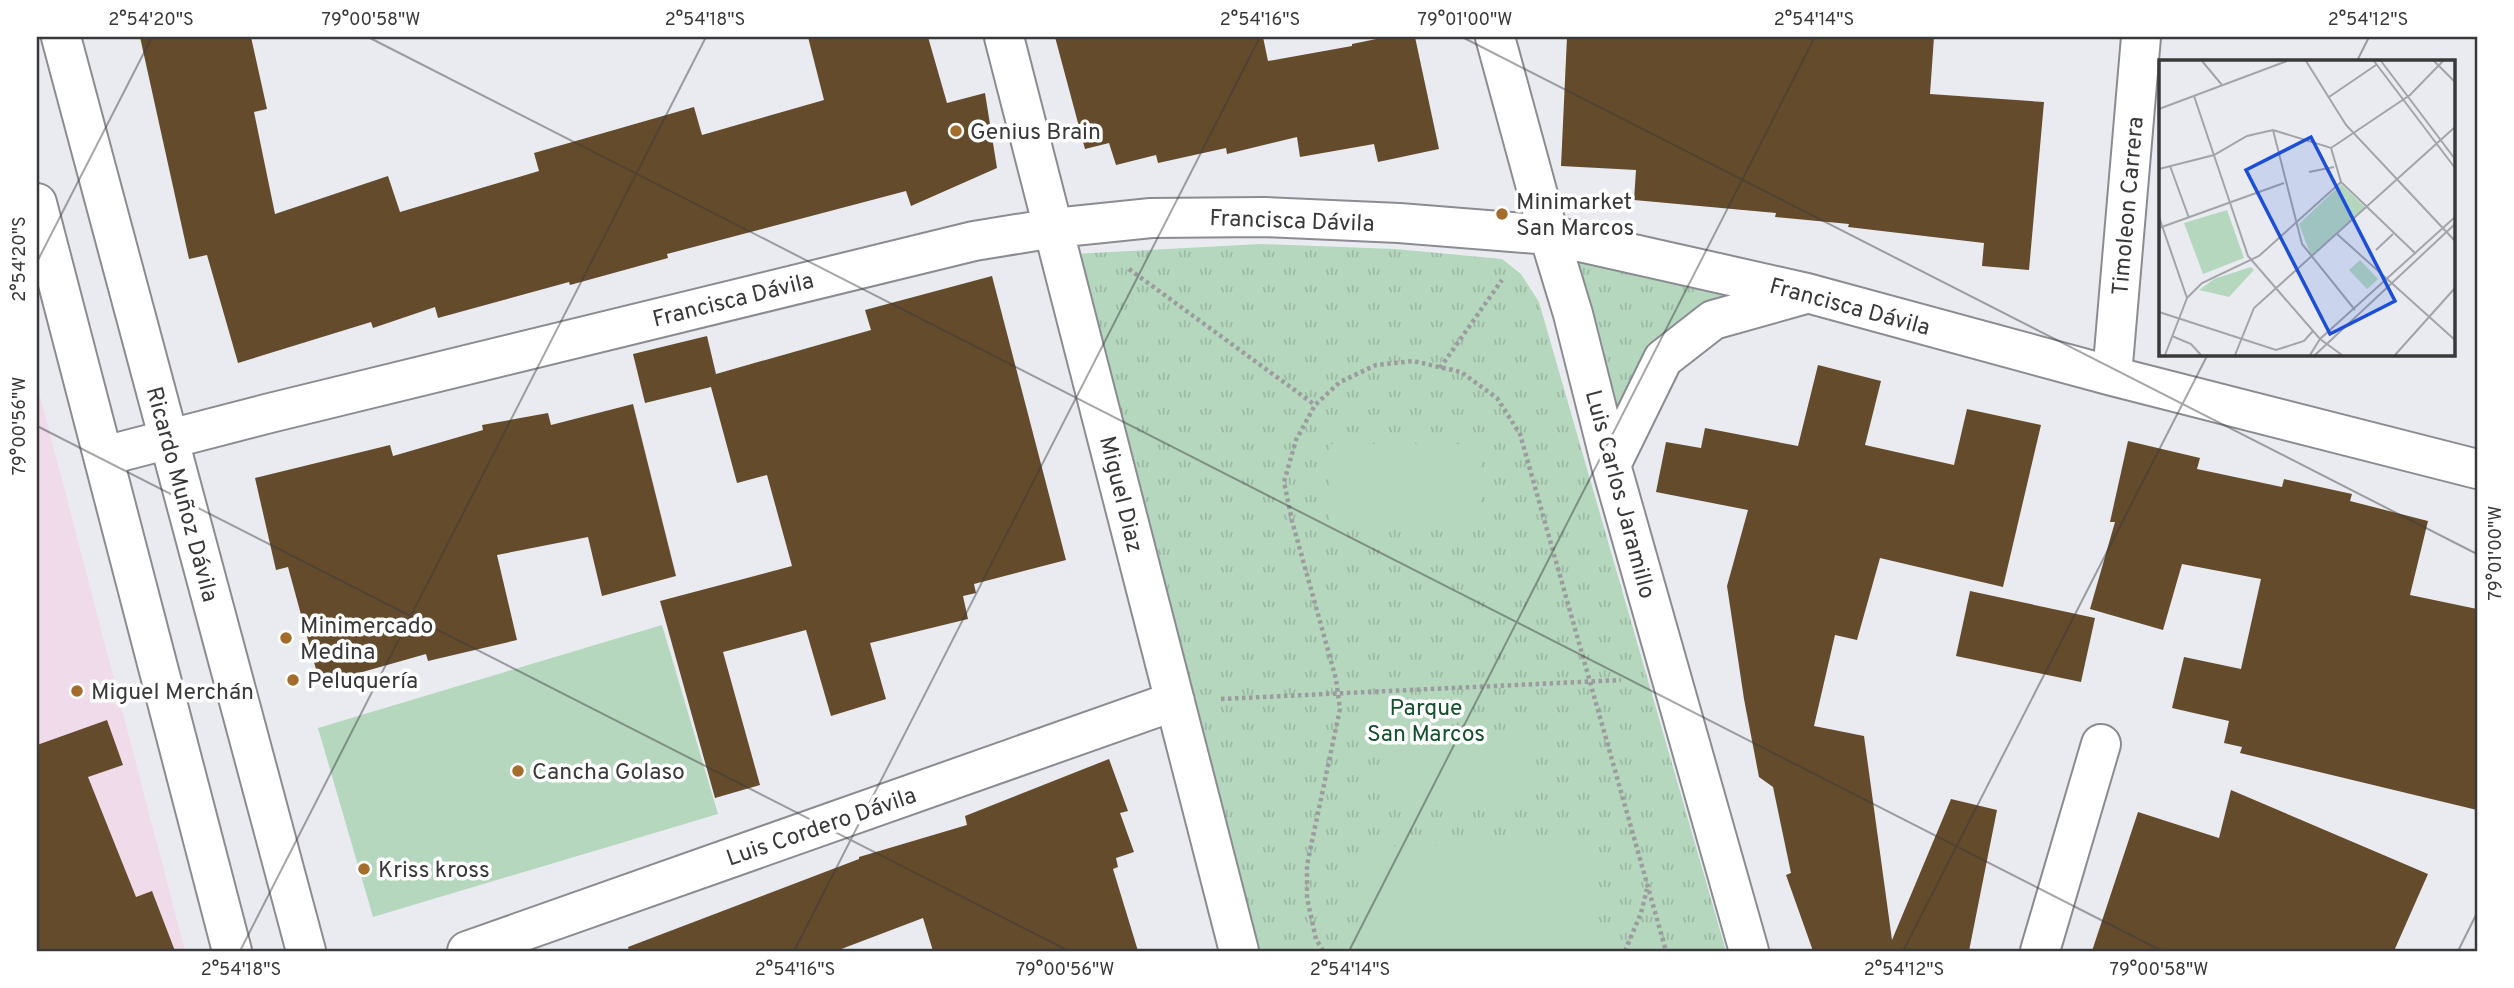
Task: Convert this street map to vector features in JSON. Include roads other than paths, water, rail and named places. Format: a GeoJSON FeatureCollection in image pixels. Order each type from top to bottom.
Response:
{"type":"FeatureCollection","features":[{"type":"Feature","properties":{"kind":"street","name":"Ricardo Muñoz Dávila"},"geometry":{"type":"LineString","coordinates":[[61,37],[306,951]]}},
{"type":"Feature","properties":{"kind":"street","name":"Miguel Diaz"},"geometry":{"type":"LineString","coordinates":[[1004,37],[1062,227],[1175,701],[1239,951]]}},
{"type":"Feature","properties":{"kind":"street","name":"Luis Carlos Jaramillo"},"geometry":{"type":"LineString","coordinates":[[1495,37],[1541,235],[1573,314],[1611,465],[1749,951]]}},
{"type":"Feature","properties":{"kind":"street","name":"Timoleon Carrera"},"geometry":{"type":"LineString","coordinates":[[2112,376],[2141,37]]}},
{"type":"Feature","properties":{"kind":"street"},"geometry":{"type":"LineString","coordinates":[[37,203],[232,951]]}},
{"type":"Feature","properties":{"kind":"street","name":"Francisca Dávila"},"geometry":{"type":"LineString","coordinates":[[104,456],[974,241],[1062,227],[1151,218],[1264,217],[1399,223],[1541,235],[1807,293],[2112,376],[2477,469]]}},
{"type":"Feature","properties":{"kind":"street"},"geometry":{"type":"LineString","coordinates":[[1611,465],[1663,359],[1713,320],[1807,293]]}},
{"type":"Feature","properties":{"kind":"street","name":"Luis Cordero Dávila"},"geometry":{"type":"LineString","coordinates":[[467,951],[1175,701]]}},
{"type":"Feature","properties":{"kind":"street"},"geometry":{"type":"LineString","coordinates":[[2040,951],[2101,744]]}},
{"type":"Feature","properties":{"kind":"place","name":"Genius Brain"},"geometry":{"type":"Point","coordinates":[956,131]}},
{"type":"Feature","properties":{"kind":"place","name":"Minimarket San Marcos"},"geometry":{"type":"Point","coordinates":[1502,214]}},
{"type":"Feature","properties":{"kind":"place","name":"Minimercado Medina"},"geometry":{"type":"Point","coordinates":[286,638]}},
{"type":"Feature","properties":{"kind":"place","name":"Peluquería"},"geometry":{"type":"Point","coordinates":[293,680]}},
{"type":"Feature","properties":{"kind":"place","name":"Miguel Merchán"},"geometry":{"type":"Point","coordinates":[77,691]}},
{"type":"Feature","properties":{"kind":"place","name":"Cancha Golaso"},"geometry":{"type":"Point","coordinates":[518,771]}},
{"type":"Feature","properties":{"kind":"place","name":"Kriss kross"},"geometry":{"type":"Point","coordinates":[364,869]}},
{"type":"Feature","properties":{"kind":"park label","name":"Parque San Marcos"},"geometry":{"type":"Point","coordinates":[1426,720]}}]}
